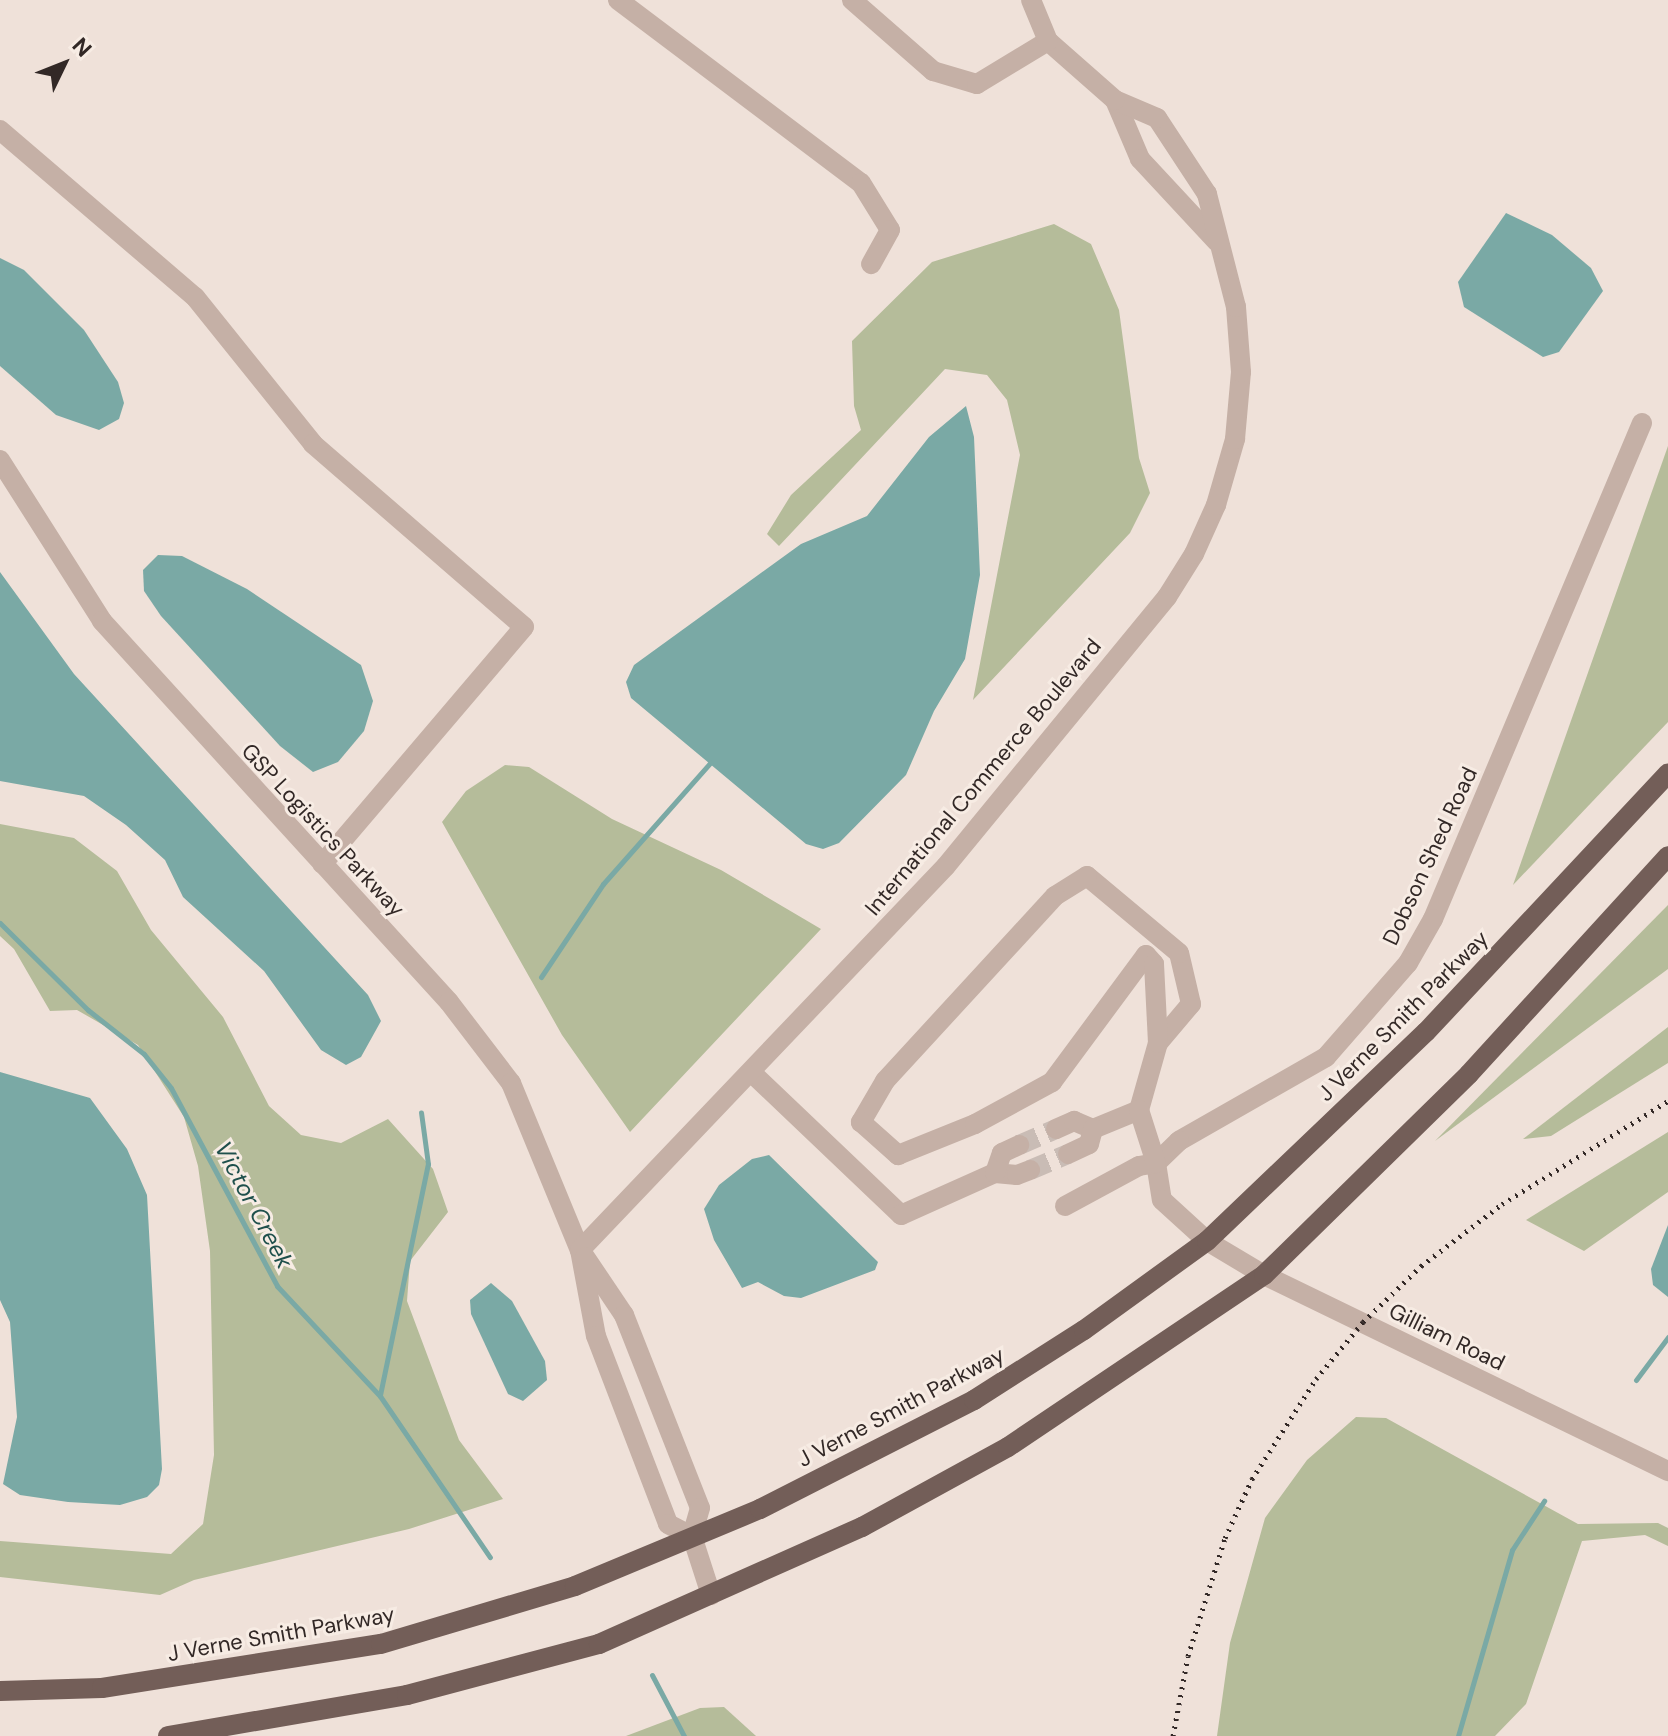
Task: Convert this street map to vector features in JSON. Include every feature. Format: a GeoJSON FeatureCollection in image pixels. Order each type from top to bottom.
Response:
{"type":"FeatureCollection","features":[{"type":"Feature","properties":{"kind":"main road","name":"J Verne Smith Parkway"},"geometry":{"type":"LineString","coordinates":[[0,1691],[102,1688],[381,1644],[575,1586],[760,1509],[974,1400],[1084,1330],[1207,1241],[1426,1032],[1668,773]]}},
{"type":"Feature","properties":{"kind":"main road"},"geometry":{"type":"LineString","coordinates":[[168,1736],[407,1695],[599,1644],[862,1527],[1008,1447],[1264,1275],[1469,1074],[1668,856]]}},
{"type":"Feature","properties":{"kind":"street"},"geometry":{"type":"LineString","coordinates":[[618,0],[861,183],[890,230],[871,264]]}},
{"type":"Feature","properties":{"kind":"street"},"geometry":{"type":"LineString","coordinates":[[852,0],[933,71],[977,84],[1048,41],[1031,0]]}},
{"type":"Feature","properties":{"kind":"street","name":"International Commerce Boulevard"},"geometry":{"type":"LineString","coordinates":[[580,1250],[946,866],[1167,597],[1194,554],[1235,439],[1241,372],[1236,307],[1207,194],[1157,118],[1115,100],[1048,41]]}},
{"type":"Feature","properties":{"kind":"street","name":"International Commerce Boulevard"},"geometry":{"type":"LineString","coordinates":[[1115,100],[1140,159],[1222,248]]}},
{"type":"Feature","properties":{"kind":"street"},"geometry":{"type":"LineString","coordinates":[[0,130],[195,297],[313,444],[524,627],[322,864]]}},
{"type":"Feature","properties":{"kind":"street","name":"Dobson Shed Road"},"geometry":{"type":"LineString","coordinates":[[1156,1163],[1179,1141],[1326,1057],[1408,963],[1433,919],[1642,423]]}},
{"type":"Feature","properties":{"kind":"street","name":"GSP Logistics Parkway"},"geometry":{"type":"LineString","coordinates":[[0,460],[102,621],[491,1052],[527,1114],[580,1250],[596,1336],[668,1524],[692,1536]]}},
{"type":"Feature","properties":{"kind":"street"},"geometry":{"type":"LineString","coordinates":[[1158,1043],[1191,1004],[1179,953],[1087,876],[1055,896],[885,1081],[861,1122],[898,1155],[975,1124],[1052,1082],[1146,955],[1154,964],[1158,1043],[1139,1110],[1153,1139],[1162,1200],[1207,1241]]}},
{"type":"Feature","properties":{"kind":"street"},"geometry":{"type":"LineString","coordinates":[[752,1073],[901,1215],[995,1173],[1017,1175],[1030,1170]]}},
{"type":"Feature","properties":{"kind":"street"},"geometry":{"type":"LineString","coordinates":[[1056,1129],[1074,1121],[1093,1129],[1139,1110]]}},
{"type":"Feature","properties":{"kind":"street"},"geometry":{"type":"LineString","coordinates":[[1068,1154],[1089,1144],[1093,1129]]}},
{"type":"Feature","properties":{"kind":"street"},"geometry":{"type":"LineString","coordinates":[[995,1173],[1002,1153],[1019,1145]]}},
{"type":"Feature","properties":{"kind":"street"},"geometry":{"type":"LineString","coordinates":[[1065,1206],[1139,1166],[1156,1163]]}},
{"type":"Feature","properties":{"kind":"street","name":"Gilliam Road"},"geometry":{"type":"LineString","coordinates":[[1207,1241],[1264,1275],[1668,1471]]}},
{"type":"Feature","properties":{"kind":"street","name":"GSP Logistics Parkway"},"geometry":{"type":"LineString","coordinates":[[580,1250],[624,1315],[700,1508],[692,1536],[711,1595]]}},
{"type":"Feature","properties":{"kind":"green space"},"geometry":{"type":"Polygon","coordinates":[[[1054,224],[1091,244],[1119,310],[1139,458],[1150,493],[1130,533],[973,700],[1020,455],[1007,400],[987,375],[945,369],[779,546],[767,534],[791,495],[861,430],[854,406],[852,341],[932,262],[1054,224]]]}},
{"type":"Feature","properties":{"kind":"green space"},"geometry":{"type":"Polygon","coordinates":[[[1668,446],[1668,722],[1513,885],[1668,446]]]}},
{"type":"Feature","properties":{"kind":"green space"},"geometry":{"type":"Polygon","coordinates":[[[505,765],[529,767],[612,819],[721,870],[821,929],[630,1132],[562,1035],[442,822],[466,791],[505,765]]]}},
{"type":"Feature","properties":{"kind":"green space"},"geometry":{"type":"Polygon","coordinates":[[[0,824],[74,838],[117,871],[151,930],[223,1017],[269,1106],[301,1135],[341,1143],[388,1119],[433,1169],[448,1212],[410,1261],[407,1301],[459,1440],[503,1499],[409,1529],[194,1580],[160,1595],[0,1577],[0,1541],[171,1554],[203,1524],[214,1455],[210,1251],[198,1166],[184,1117],[138,1045],[77,1010],[50,1011],[14,949],[0,936],[0,824]]]}},
{"type":"Feature","properties":{"kind":"green space"},"geometry":{"type":"Polygon","coordinates":[[[1668,905],[1668,969],[1435,1141],[1668,905]]]}},
{"type":"Feature","properties":{"kind":"green space"},"geometry":{"type":"Polygon","coordinates":[[[1668,1027],[1668,1063],[1551,1136],[1523,1139],[1668,1027]]]}},
{"type":"Feature","properties":{"kind":"green space"},"geometry":{"type":"Polygon","coordinates":[[[1668,1132],[1668,1192],[1584,1251],[1526,1220],[1668,1132]]]}},
{"type":"Feature","properties":{"kind":"green space"},"geometry":{"type":"Polygon","coordinates":[[[1356,1417],[1386,1418],[1578,1524],[1658,1523],[1668,1528],[1668,1546],[1645,1535],[1582,1541],[1526,1704],[1495,1736],[1217,1736],[1230,1643],[1265,1518],[1307,1460],[1356,1417]]]}},
{"type":"Feature","properties":{"kind":"green space"},"geometry":{"type":"Polygon","coordinates":[[[724,1707],[756,1736],[626,1736],[700,1708],[724,1707]]]}},
{"type":"Feature","properties":{"kind":"water"},"geometry":{"type":"Polygon","coordinates":[[[1506,213],[1552,235],[1591,268],[1603,291],[1559,352],[1543,357],[1464,307],[1458,282],[1506,213]]]}},
{"type":"Feature","properties":{"kind":"water"},"geometry":{"type":"Polygon","coordinates":[[[0,258],[24,270],[84,330],[118,382],[124,403],[119,419],[99,430],[56,415],[0,366],[0,258]]]}},
{"type":"Feature","properties":{"kind":"water"},"geometry":{"type":"Polygon","coordinates":[[[966,406],[974,437],[980,575],[965,659],[934,711],[906,775],[839,843],[823,849],[806,844],[631,698],[626,682],[634,665],[801,544],[867,516],[929,437],[966,406]]]}},
{"type":"Feature","properties":{"kind":"water"},"geometry":{"type":"Polygon","coordinates":[[[158,555],[182,556],[247,589],[361,665],[373,701],[364,731],[338,762],[313,772],[280,746],[161,616],[144,591],[143,570],[158,555]]]}},
{"type":"Feature","properties":{"kind":"water"},"geometry":{"type":"Polygon","coordinates":[[[0,572],[74,674],[368,995],[381,1021],[361,1057],[346,1065],[321,1050],[264,971],[183,897],[165,860],[126,825],[84,796],[0,781],[0,572]]]}},
{"type":"Feature","properties":{"kind":"water"},"geometry":{"type":"Polygon","coordinates":[[[0,1072],[90,1098],[127,1149],[147,1195],[162,1469],[159,1485],[147,1497],[120,1505],[68,1502],[20,1495],[3,1484],[17,1417],[10,1322],[0,1300],[0,1072]]]}},
{"type":"Feature","properties":{"kind":"water"},"geometry":{"type":"Polygon","coordinates":[[[769,1155],[878,1262],[875,1270],[801,1298],[784,1296],[758,1282],[742,1288],[714,1240],[704,1209],[719,1185],[752,1159],[769,1155]]]}},
{"type":"Feature","properties":{"kind":"water"},"geometry":{"type":"Polygon","coordinates":[[[1668,1225],[1668,1297],[1653,1285],[1651,1269],[1668,1225]]]}},
{"type":"Feature","properties":{"kind":"water"},"geometry":{"type":"Polygon","coordinates":[[[491,1283],[512,1301],[545,1361],[547,1380],[523,1401],[508,1394],[471,1314],[470,1300],[491,1283]]]}},
{"type":"Feature","properties":{"kind":"waterway"},"geometry":{"type":"LineString","coordinates":[[541,977],[603,884],[710,763]]}},
{"type":"Feature","properties":{"kind":"waterway","name":"Victor Creek"},"geometry":{"type":"LineString","coordinates":[[0,923],[88,1010],[144,1054],[171,1088],[277,1286],[380,1396],[490,1557]]}},
{"type":"Feature","properties":{"kind":"waterway"},"geometry":{"type":"LineString","coordinates":[[380,1395],[428,1164],[421,1112]]}},
{"type":"Feature","properties":{"kind":"waterway"},"geometry":{"type":"LineString","coordinates":[[1636,1380],[1668,1337]]}},
{"type":"Feature","properties":{"kind":"waterway"},"geometry":{"type":"LineString","coordinates":[[1458,1736],[1512,1550],[1544,1501]]}},
{"type":"Feature","properties":{"kind":"waterway","name":"Victor Creek"},"geometry":{"type":"LineString","coordinates":[[652,1675],[684,1736]]}},
{"type":"Feature","properties":{"kind":"tunnel"},"geometry":{"type":"LineString","coordinates":[[1019,1145],[1056,1129]]}},
{"type":"Feature","properties":{"kind":"tunnel"},"geometry":{"type":"LineString","coordinates":[[1030,1170],[1068,1154]]}},
{"type":"Feature","properties":{"kind":"railway"},"geometry":{"type":"LineString","coordinates":[[1173,1736],[1188,1656],[1225,1538],[1252,1479],[1316,1379],[1363,1322],[1421,1266],[1502,1204],[1668,1101]]}}]}
